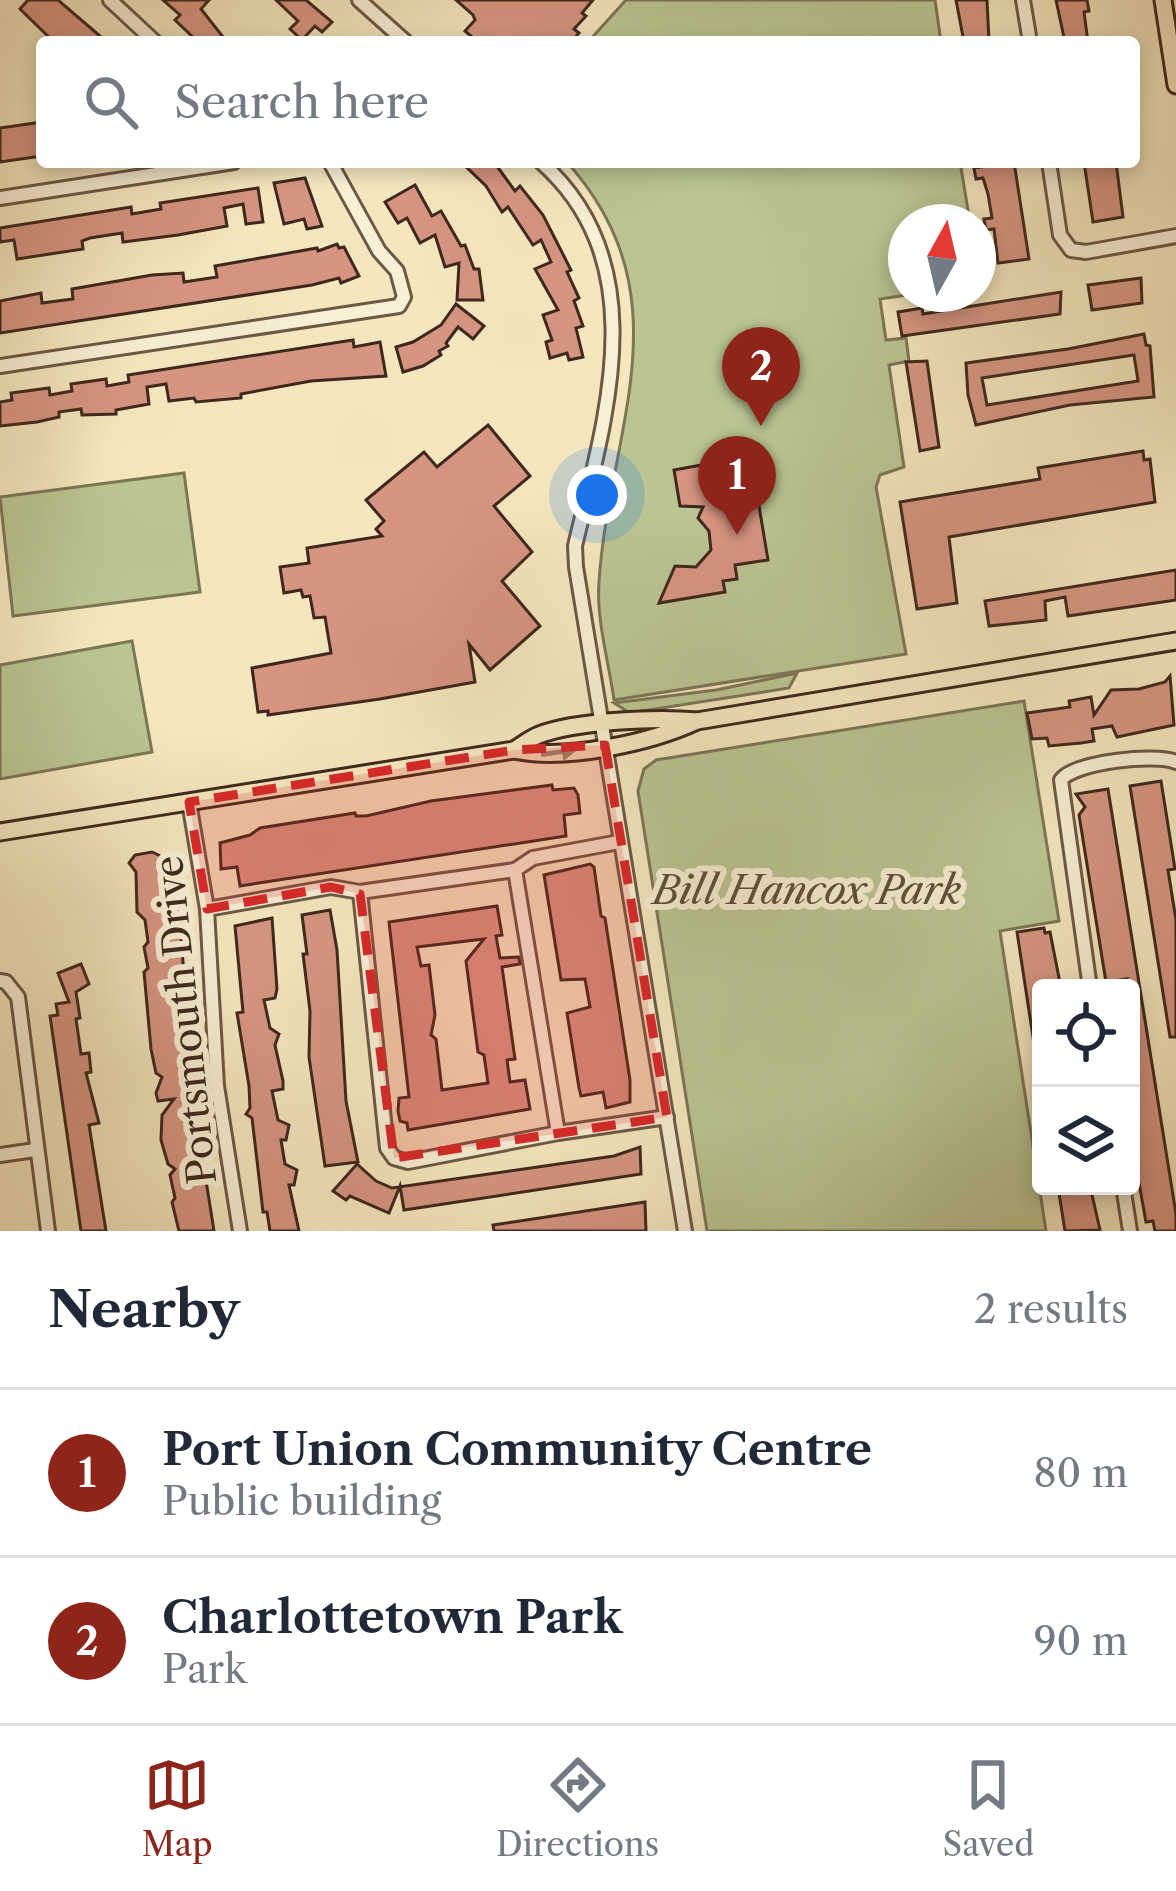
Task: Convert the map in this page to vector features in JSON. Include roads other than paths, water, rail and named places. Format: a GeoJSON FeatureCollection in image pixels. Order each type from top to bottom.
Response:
{"type":"FeatureCollection","features":[{"type":"Feature","properties":{"kind":"main road"},"geometry":{"type":"LineString","coordinates":[[1163,0],[1176,85]]}},
{"type":"Feature","properties":{"kind":"main road"},"geometry":{"type":"LineString","coordinates":[[514,750],[539,735],[665,718],[697,721],[1176,641]]}},
{"type":"Feature","properties":{"kind":"main road"},"geometry":{"type":"LineString","coordinates":[[0,832],[514,750],[541,756],[666,736],[697,721]]}},
{"type":"Feature","properties":{"kind":"street"},"geometry":{"type":"LineString","coordinates":[[110,0],[149,36]]}},
{"type":"Feature","properties":{"kind":"street"},"geometry":{"type":"LineString","coordinates":[[359,0],[399,36]]}},
{"type":"Feature","properties":{"kind":"street"},"geometry":{"type":"LineString","coordinates":[[1023,0],[1029,36]]}},
{"type":"Feature","properties":{"kind":"street"},"geometry":{"type":"LineString","coordinates":[[0,198],[180,168]]}},
{"type":"Feature","properties":{"kind":"street"},"geometry":{"type":"LineString","coordinates":[[0,366],[399,306],[404,297],[402,280],[379,251],[333,168]]}},
{"type":"Feature","properties":{"kind":"street"},"geometry":{"type":"LineString","coordinates":[[546,168],[589,227],[604,262],[610,294],[615,354],[575,546],[685,1231]]}},
{"type":"Feature","properties":{"kind":"street"},"geometry":{"type":"LineString","coordinates":[[1049,168],[1060,235],[1071,250],[1086,252],[1176,236]]}},
{"type":"Feature","properties":{"kind":"street"},"geometry":{"type":"LineString","coordinates":[[1089,979],[1061,780],[1070,770],[1085,766],[1156,758],[1176,761]]}},
{"type":"Feature","properties":{"kind":"street","name":"Portsmouth Drive"},"geometry":{"type":"LineString","coordinates":[[189,802],[207,909],[217,1086],[240,1231]]}},
{"type":"Feature","properties":{"kind":"street"},"geometry":{"type":"LineString","coordinates":[[207,909],[331,887],[360,892],[515,870],[533,858],[619,842]]}},
{"type":"Feature","properties":{"kind":"street"},"geometry":{"type":"LineString","coordinates":[[515,870],[558,1133]]}},
{"type":"Feature","properties":{"kind":"street"},"geometry":{"type":"LineString","coordinates":[[360,892],[374,1001],[378,1082],[387,1148],[394,1158],[408,1162],[667,1117]]}},
{"type":"Feature","properties":{"kind":"street"},"geometry":{"type":"LineString","coordinates":[[0,981],[18,997],[48,1231]]}},
{"type":"Feature","properties":{"kind":"street"},"geometry":{"type":"LineString","coordinates":[[0,1155],[35,1150]]}},
{"type":"Feature","properties":{"kind":"street"},"geometry":{"type":"LineString","coordinates":[[1124,1195],[1130,1231]]}},
{"type":"Feature","properties":{"kind":"place","name":"Charlottetown Park"},"geometry":{"type":"Point","coordinates":[761,426]}},
{"type":"Feature","properties":{"kind":"place","name":"Port Union Community Centre"},"geometry":{"type":"Point","coordinates":[737,535]}},
{"type":"Feature","properties":{"kind":"park label","name":"Bill Hancox Park"},"geometry":{"type":"Point","coordinates":[807,890]}}]}
